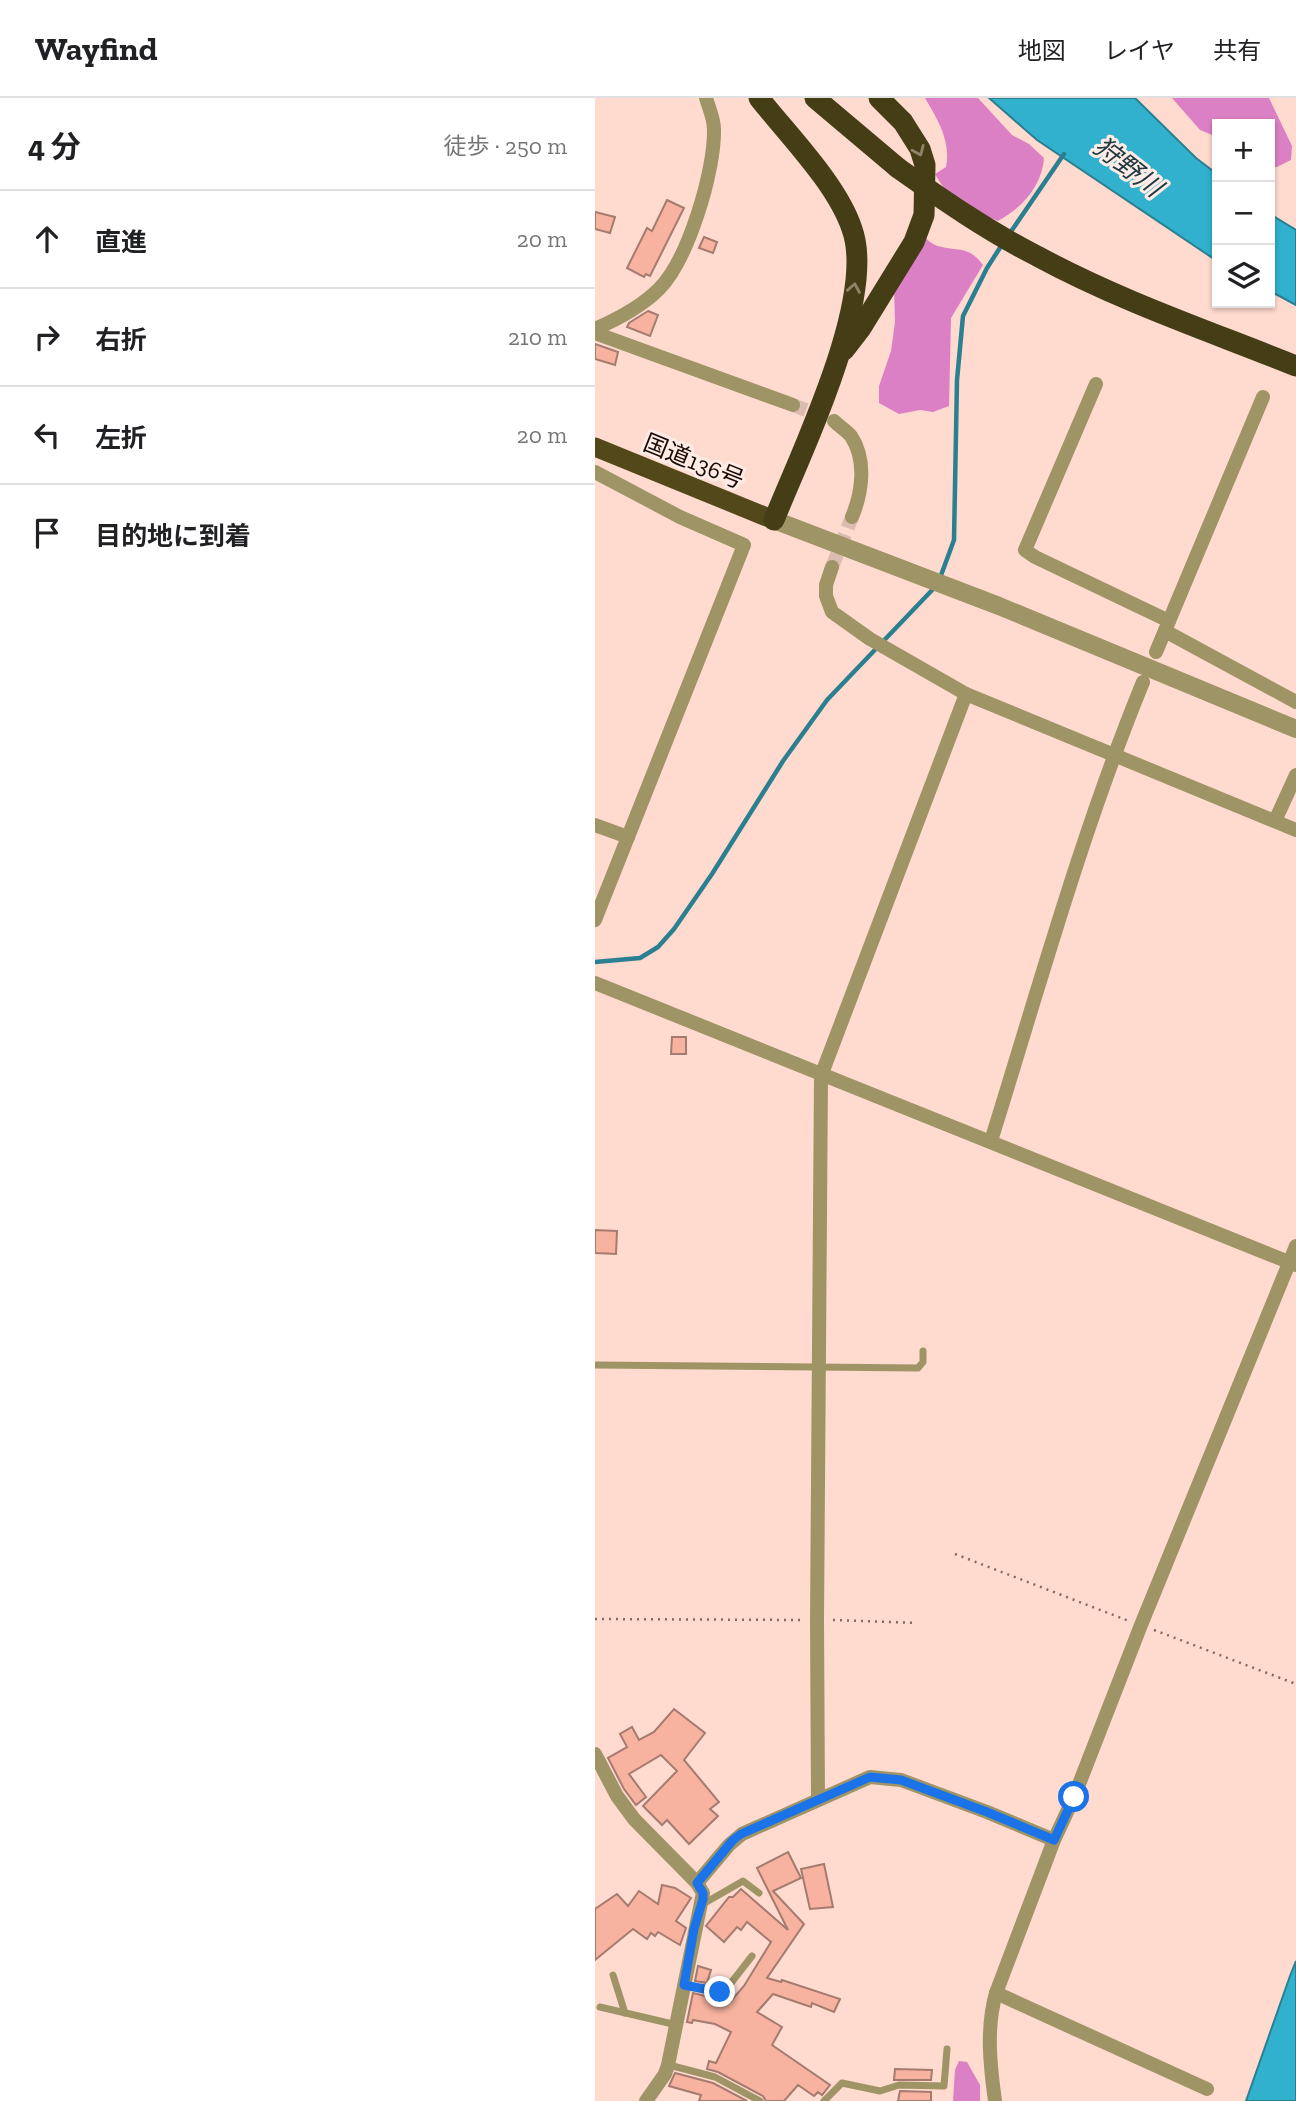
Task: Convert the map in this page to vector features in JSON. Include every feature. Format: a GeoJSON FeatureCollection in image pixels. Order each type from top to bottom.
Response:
{"type":"FeatureCollection","features":[{"type":"Feature","properties":{"kind":"highway"},"geometry":{"type":"LineString","coordinates":[[759,98],[826,181],[845,210],[853,232],[856,252],[856,276],[841,355],[774,520]]}},
{"type":"Feature","properties":{"kind":"highway"},"geometry":{"type":"LineString","coordinates":[[815,98],[898,168],[1037,257],[1131,301],[1296,366]]}},
{"type":"Feature","properties":{"kind":"highway"},"geometry":{"type":"LineString","coordinates":[[841,355],[915,242],[924,215],[925,165],[920,149],[903,122],[879,98]]}},
{"type":"Feature","properties":{"kind":"highway","name":"国道136号"},"geometry":{"type":"LineString","coordinates":[[595,447],[774,520]]}},
{"type":"Feature","properties":{"kind":"street"},"geometry":{"type":"LineString","coordinates":[[595,331],[641,304],[671,275],[701,206],[712,164],[715,126],[706,98]]}},
{"type":"Feature","properties":{"kind":"street"},"geometry":{"type":"LineString","coordinates":[[595,331],[793,405]]}},
{"type":"Feature","properties":{"kind":"street"},"geometry":{"type":"LineString","coordinates":[[1095,384],[1025,551],[1167,626],[1296,702]]}},
{"type":"Feature","properties":{"kind":"street"},"geometry":{"type":"LineString","coordinates":[[1156,652],[1263,397]]}},
{"type":"Feature","properties":{"kind":"street"},"geometry":{"type":"LineString","coordinates":[[834,421],[850,435],[860,465],[861,488],[852,517]]}},
{"type":"Feature","properties":{"kind":"street"},"geometry":{"type":"LineString","coordinates":[[595,472],[680,517],[744,545],[595,920]]}},
{"type":"Feature","properties":{"kind":"street"},"geometry":{"type":"LineString","coordinates":[[774,520],[999,606],[1296,729]]}},
{"type":"Feature","properties":{"kind":"street"},"geometry":{"type":"LineString","coordinates":[[832,567],[826,585],[826,596],[832,612],[870,639],[966,694],[1296,830]]}},
{"type":"Feature","properties":{"kind":"street"},"geometry":{"type":"LineString","coordinates":[[991,1141],[1085,838],[1143,682]]}},
{"type":"Feature","properties":{"kind":"street"},"geometry":{"type":"LineString","coordinates":[[818,1798],[821,1076],[966,694]]}},
{"type":"Feature","properties":{"kind":"street"},"geometry":{"type":"LineString","coordinates":[[1275,821],[1296,775]]}},
{"type":"Feature","properties":{"kind":"street"},"geometry":{"type":"LineString","coordinates":[[595,825],[628,837]]}},
{"type":"Feature","properties":{"kind":"street"},"geometry":{"type":"LineString","coordinates":[[595,983],[1293,1264]]}},
{"type":"Feature","properties":{"kind":"street"},"geometry":{"type":"LineString","coordinates":[[995,2101],[989,2053],[991,2008],[996,1993],[1054,1840],[1074,1797],[1141,1625],[1293,1264],[1296,1246]]}},
{"type":"Feature","properties":{"kind":"street"},"geometry":{"type":"LineString","coordinates":[[595,1754],[617,1796],[634,1819],[697,1883],[703,1893],[668,2065],[665,2074],[646,2101]]}},
{"type":"Feature","properties":{"kind":"street"},"geometry":{"type":"LineString","coordinates":[[697,1883],[741,1834],[870,1777],[901,1780],[1054,1840]]}},
{"type":"Feature","properties":{"kind":"street"},"geometry":{"type":"LineString","coordinates":[[996,1993],[1207,2088]]}},
{"type":"Feature","properties":{"kind":"lane"},"geometry":{"type":"LineString","coordinates":[[595,1365],[918,1368],[923,1362],[923,1351]]}},
{"type":"Feature","properties":{"kind":"lane"},"geometry":{"type":"LineString","coordinates":[[702,1904],[743,1881],[759,1893]]}},
{"type":"Feature","properties":{"kind":"lane"},"geometry":{"type":"LineString","coordinates":[[684,1985],[724,1992],[752,1956]]}},
{"type":"Feature","properties":{"kind":"lane"},"geometry":{"type":"LineString","coordinates":[[613,1975],[625,2013]]}},
{"type":"Feature","properties":{"kind":"lane"},"geometry":{"type":"LineString","coordinates":[[600,2007],[677,2025]]}},
{"type":"Feature","properties":{"kind":"lane"},"geometry":{"type":"LineString","coordinates":[[824,2101],[842,2083],[880,2091],[899,2085],[944,2086],[947,2049]]}},
{"type":"Feature","properties":{"kind":"lane"},"geometry":{"type":"LineString","coordinates":[[668,2065],[715,2077],[760,2101]]}},
{"type":"Feature","properties":{"kind":"path"},"geometry":{"type":"LineString","coordinates":[[595,1619],[917,1623]]}},
{"type":"Feature","properties":{"kind":"shaded area"},"geometry":{"type":"Polygon","coordinates":[[[925,98],[978,98],[1012,135],[1029,144],[1044,158],[1035,187],[1015,210],[998,221],[954,198],[941,184],[935,174],[946,167],[947,148],[939,123],[925,98]]]}},
{"type":"Feature","properties":{"kind":"shaded area"},"geometry":{"type":"Polygon","coordinates":[[[1172,98],[1269,98],[1292,146],[1291,160],[1275,167],[1275,119],[1212,119],[1212,135],[1200,130],[1172,98]]]}},
{"type":"Feature","properties":{"kind":"shaded area"},"geometry":{"type":"Polygon","coordinates":[[[924,237],[936,245],[973,254],[983,265],[951,318],[949,406],[933,412],[920,410],[899,414],[879,403],[879,386],[891,351],[895,322],[894,288],[924,237]]]}},
{"type":"Feature","properties":{"kind":"shaded area"},"geometry":{"type":"Polygon","coordinates":[[[959,2061],[967,2062],[980,2085],[980,2101],[953,2101],[955,2070],[959,2061]]]}},
{"type":"Feature","properties":{"kind":"water","name":"狩野川"},"geometry":{"type":"Polygon","coordinates":[[[989,98],[1135,98],[1212,170],[1212,258],[1037,140],[989,98]]]}},
{"type":"Feature","properties":{"kind":"water"},"geometry":{"type":"Polygon","coordinates":[[[1275,217],[1296,230],[1296,305],[1275,294],[1275,217]]]}},
{"type":"Feature","properties":{"kind":"water"},"geometry":{"type":"Polygon","coordinates":[[[1296,1961],[1296,2101],[1246,2101],[1290,1976],[1296,1961]]]}},
{"type":"Feature","properties":{"kind":"building"},"geometry":{"type":"Polygon","coordinates":[[[667,200],[684,208],[650,276],[646,274],[644,277],[627,268],[647,228],[652,231],[667,200]]]}},
{"type":"Feature","properties":{"kind":"building"},"geometry":{"type":"Polygon","coordinates":[[[595,212],[615,217],[610,233],[595,229],[595,212]]]}},
{"type":"Feature","properties":{"kind":"building"},"geometry":{"type":"Polygon","coordinates":[[[704,237],[717,242],[713,253],[699,248],[704,237]]]}},
{"type":"Feature","properties":{"kind":"building"},"geometry":{"type":"Polygon","coordinates":[[[648,311],[658,315],[650,336],[627,327],[629,323],[648,311]]]}},
{"type":"Feature","properties":{"kind":"building"},"geometry":{"type":"Polygon","coordinates":[[[595,344],[618,352],[615,365],[595,359],[595,344]]]}},
{"type":"Feature","properties":{"kind":"building"},"geometry":{"type":"Polygon","coordinates":[[[672,1037],[686,1037],[686,1054],[671,1054],[672,1037]]]}},
{"type":"Feature","properties":{"kind":"building"},"geometry":{"type":"Polygon","coordinates":[[[595,1230],[617,1231],[616,1254],[595,1253],[595,1230]]]}},
{"type":"Feature","properties":{"kind":"building"},"geometry":{"type":"Polygon","coordinates":[[[674,1709],[705,1733],[684,1760],[719,1802],[710,1809],[718,1816],[689,1844],[667,1820],[662,1825],[643,1806],[677,1771],[661,1755],[629,1774],[646,1797],[636,1805],[624,1789],[608,1758],[627,1747],[620,1734],[632,1727],[639,1740],[654,1732],[674,1709]]]}},
{"type":"Feature","properties":{"kind":"building"},"geometry":{"type":"Polygon","coordinates":[[[788,1852],[801,1878],[773,1891],[804,1924],[767,1978],[781,1982],[782,1980],[840,1999],[834,2012],[812,2003],[811,2007],[773,1994],[757,2012],[782,2027],[772,2045],[830,2085],[822,2095],[818,2092],[814,2096],[798,2085],[784,2101],[766,2101],[763,2096],[707,2069],[709,2061],[716,2063],[731,2032],[715,2024],[693,2020],[692,2023],[687,2022],[693,1993],[730,2002],[744,1986],[771,1942],[747,1922],[741,1930],[737,1927],[724,1942],[706,1926],[729,1897],[733,1897],[741,1889],[788,1930],[757,1868],[788,1852]]]}},
{"type":"Feature","properties":{"kind":"building"},"geometry":{"type":"Polygon","coordinates":[[[824,1864],[833,1907],[810,1909],[801,1869],[824,1864]]]}},
{"type":"Feature","properties":{"kind":"building"},"geometry":{"type":"Polygon","coordinates":[[[662,1885],[675,1888],[691,1898],[676,1921],[686,1928],[680,1945],[658,1932],[655,1936],[651,1933],[647,1939],[633,1929],[595,1960],[595,1909],[617,1894],[628,1906],[639,1891],[658,1904],[662,1885]]]}},
{"type":"Feature","properties":{"kind":"building"},"geometry":{"type":"Polygon","coordinates":[[[698,1966],[711,1970],[707,1983],[695,1981],[698,1966]]]}},
{"type":"Feature","properties":{"kind":"building"},"geometry":{"type":"Polygon","coordinates":[[[895,2069],[932,2070],[931,2080],[894,2080],[895,2069]]]}},
{"type":"Feature","properties":{"kind":"building"},"geometry":{"type":"Polygon","coordinates":[[[675,2073],[713,2083],[747,2101],[699,2101],[701,2095],[669,2086],[675,2073]]]}},
{"type":"Feature","properties":{"kind":"building"},"geometry":{"type":"Polygon","coordinates":[[[900,2091],[931,2092],[931,2101],[898,2101],[900,2091]]]}},
{"type":"Feature","properties":{"kind":"waterway"},"geometry":{"type":"LineString","coordinates":[[1010,233],[1064,154]]}},
{"type":"Feature","properties":{"kind":"waterway"},"geometry":{"type":"LineString","coordinates":[[940,578],[954,540],[957,380],[963,316],[1003,243]]}},
{"type":"Feature","properties":{"kind":"waterway"},"geometry":{"type":"LineString","coordinates":[[595,962],[640,958],[658,947],[674,929],[712,874],[783,761],[827,700],[936,586]]}},
{"type":"Feature","properties":{"kind":"tunnel"},"geometry":{"type":"LineString","coordinates":[[793,405],[834,421]]}},
{"type":"Feature","properties":{"kind":"tunnel"},"geometry":{"type":"LineString","coordinates":[[832,567],[852,517]]}},
{"type":"Feature","properties":{"kind":"route"},"geometry":{"type":"LineString","coordinates":[[720,1992],[684,1985],[694,1929],[703,1899],[703,1893],[697,1883],[741,1834],[870,1777],[901,1780],[1054,1840],[1074,1797]]}}]}
